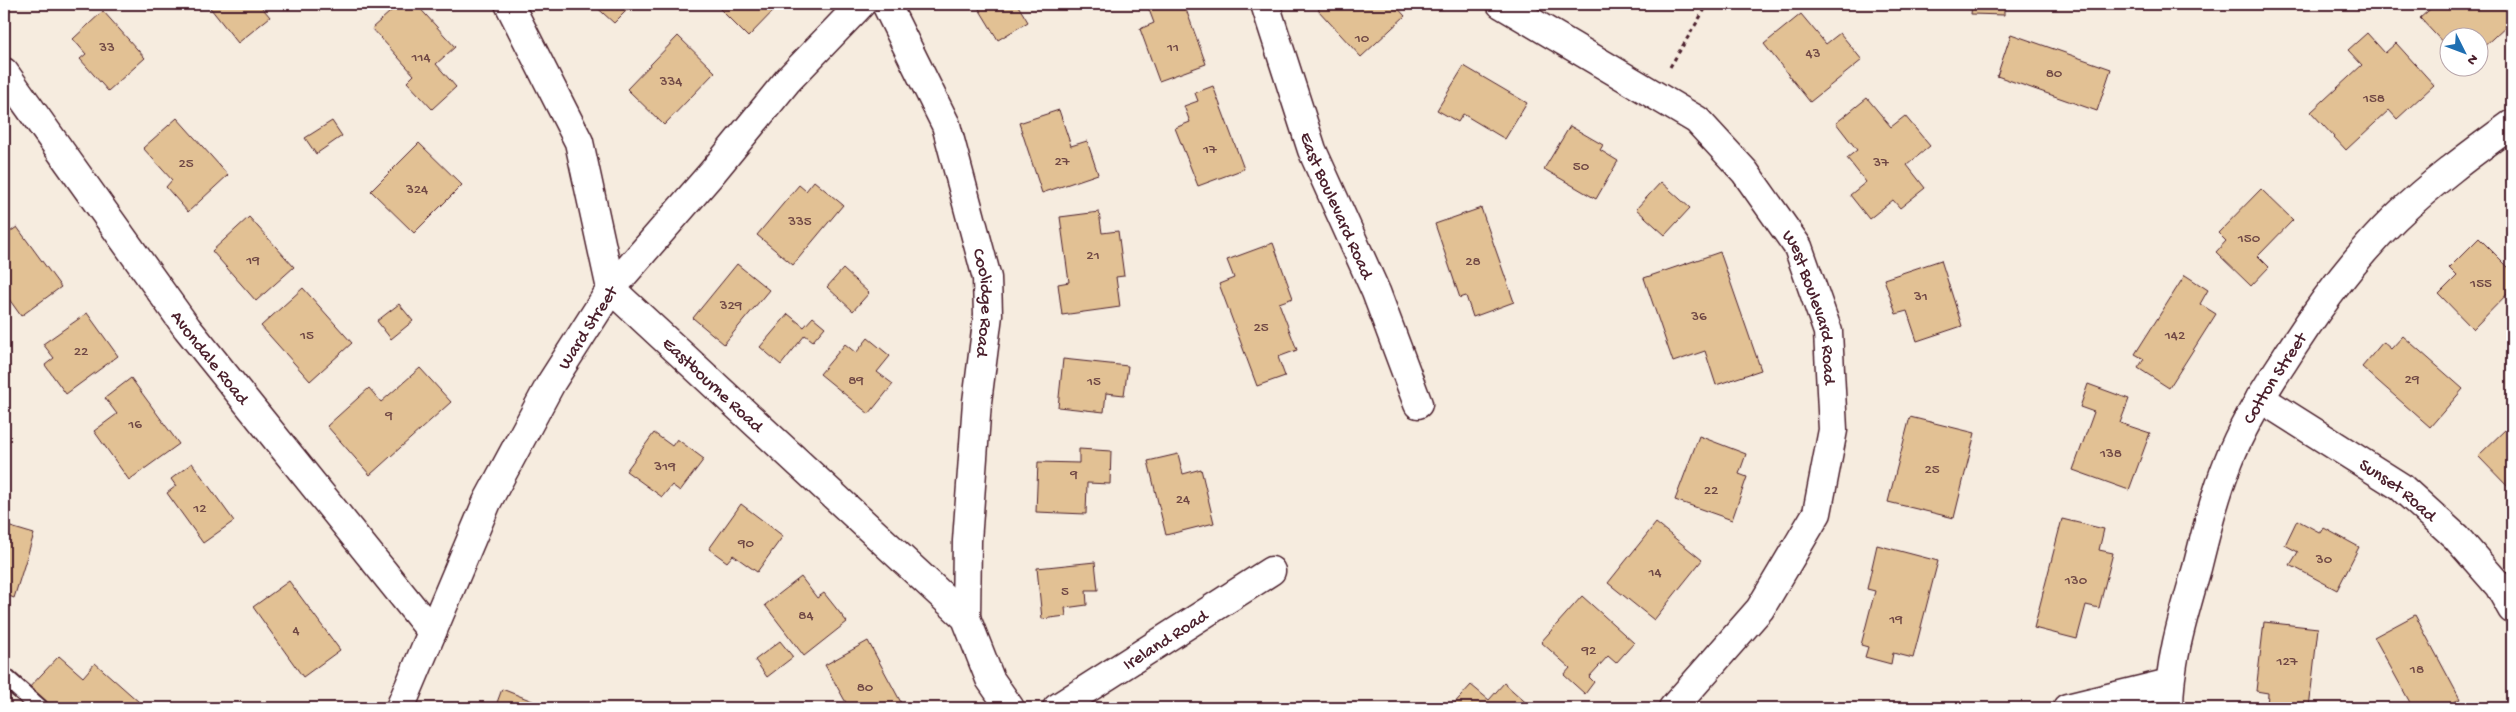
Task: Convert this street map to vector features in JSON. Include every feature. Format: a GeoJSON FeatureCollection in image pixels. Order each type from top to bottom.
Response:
{"type":"FeatureCollection","features":[{"type":"Feature","properties":{"kind":"street"},"geometry":{"type":"LineString","coordinates":[[509,4],[579,142],[611,289]]}},
{"type":"Feature","properties":{"kind":"street","name":"Ward Street"},"geometry":{"type":"LineString","coordinates":[[400,708],[487,502],[551,383],[611,289],[711,174],[788,80],[861,4]]}},
{"type":"Feature","properties":{"kind":"street","name":"Coolidge Road"},"geometry":{"type":"LineString","coordinates":[[886,4],[946,125],[987,278],[988,315],[976,412],[967,540],[966,618]]}},
{"type":"Feature","properties":{"kind":"street","name":"East Boulevard Road"},"geometry":{"type":"LineString","coordinates":[[1265,4],[1312,150],[1376,292],[1418,404]]}},
{"type":"Feature","properties":{"kind":"street","name":"West Boulevard Road"},"geometry":{"type":"LineString","coordinates":[[1501,4],[1697,120],[1745,172],[1798,247],[1828,332],[1833,430],[1816,513],[1760,609],[1674,708]]}},
{"type":"Feature","properties":{"kind":"street","name":"Avondale Road"},"geometry":{"type":"LineString","coordinates":[[4,72],[187,328],[432,632]]}},
{"type":"Feature","properties":{"kind":"street","name":"Cotton Street"},"geometry":{"type":"LineString","coordinates":[[2169,696],[2186,607],[2229,459],[2260,398],[2304,328],[2352,265],[2395,218],[2457,166],[2512,124]]}},
{"type":"Feature","properties":{"kind":"street","name":"Eastbourne Road"},"geometry":{"type":"LineString","coordinates":[[611,289],[966,618],[990,679],[1010,708]]}},
{"type":"Feature","properties":{"kind":"street","name":"Sunset Road"},"geometry":{"type":"LineString","coordinates":[[2260,398],[2401,487],[2456,537],[2498,586],[2512,609]]}},
{"type":"Feature","properties":{"kind":"street","name":"Ireland Road"},"geometry":{"type":"LineString","coordinates":[[1057,708],[1271,571]]}},
{"type":"Feature","properties":{"kind":"street"},"geometry":{"type":"LineString","coordinates":[[2067,708],[2169,696]]}},
{"type":"Feature","properties":{"kind":"lane"},"geometry":{"type":"LineString","coordinates":[[4,676],[40,708]]}},
{"type":"Feature","properties":{"kind":"path"},"geometry":{"type":"LineString","coordinates":[[1654,94],[1708,4]]}},
{"type":"Feature","properties":{"kind":"building"},"geometry":{"type":"Polygon","coordinates":[[[207,4],[259,4],[270,17],[238,43],[207,4]]]}},
{"type":"Feature","properties":{"kind":"building"},"geometry":{"type":"Polygon","coordinates":[[[399,4],[416,4],[455,47],[436,64],[456,87],[432,109],[407,82],[414,75],[372,28],[399,4]]]}},
{"type":"Feature","properties":{"kind":"building"},"geometry":{"type":"Polygon","coordinates":[[[593,4],[633,4],[614,23],[593,4]]]}},
{"type":"Feature","properties":{"kind":"building"},"geometry":{"type":"Polygon","coordinates":[[[717,4],[780,4],[748,37],[717,4]]]}},
{"type":"Feature","properties":{"kind":"building"},"geometry":{"type":"Polygon","coordinates":[[[976,4],[1017,4],[1028,22],[998,40],[976,4]]]}},
{"type":"Feature","properties":{"kind":"building"},"geometry":{"type":"Polygon","coordinates":[[[1156,4],[1184,4],[1206,64],[1159,81],[1140,29],[1154,23],[1148,7],[1156,4]]]}},
{"type":"Feature","properties":{"kind":"building"},"geometry":{"type":"Polygon","coordinates":[[[1325,4],[1394,4],[1405,16],[1361,57],[1318,10],[1325,4]]]}},
{"type":"Feature","properties":{"kind":"building"},"geometry":{"type":"Polygon","coordinates":[[[1972,4],[2004,4],[2004,15],[1971,14],[1972,4]]]}},
{"type":"Feature","properties":{"kind":"building"},"geometry":{"type":"Polygon","coordinates":[[[2436,4],[2512,4],[2512,26],[2509,23],[2488,43],[2488,28],[2438,28],[2438,37],[2420,18],[2436,4]]]}},
{"type":"Feature","properties":{"kind":"building"},"geometry":{"type":"Polygon","coordinates":[[[103,11],[145,58],[108,91],[80,59],[86,54],[73,39],[103,11]]]}},
{"type":"Feature","properties":{"kind":"building"},"geometry":{"type":"Polygon","coordinates":[[[1801,14],[1826,44],[1840,33],[1862,60],[1810,102],[1764,44],[1801,14]]]}},
{"type":"Feature","properties":{"kind":"building"},"geometry":{"type":"Polygon","coordinates":[[[2367,33],[2385,53],[2396,43],[2434,85],[2397,119],[2389,110],[2346,150],[2311,112],[2362,65],[2348,50],[2367,33]]]}},
{"type":"Feature","properties":{"kind":"building"},"geometry":{"type":"Polygon","coordinates":[[[2011,34],[2111,69],[2097,111],[1997,76],[2011,34]]]}},
{"type":"Feature","properties":{"kind":"building"},"geometry":{"type":"Polygon","coordinates":[[[678,36],[715,72],[664,125],[627,89],[678,36]]]}},
{"type":"Feature","properties":{"kind":"building"},"geometry":{"type":"Polygon","coordinates":[[[1464,66],[1527,103],[1505,139],[1463,114],[1458,122],[1437,110],[1464,66]]]}},
{"type":"Feature","properties":{"kind":"building"},"geometry":{"type":"Polygon","coordinates":[[[1213,86],[1244,169],[1198,186],[1175,128],[1190,122],[1184,106],[1198,101],[1195,93],[1213,86]]]}},
{"type":"Feature","properties":{"kind":"building"},"geometry":{"type":"Polygon","coordinates":[[[1867,98],[1891,127],[1905,116],[1930,146],[1907,165],[1925,188],[1900,208],[1893,200],[1869,219],[1850,195],[1866,182],[1847,158],[1857,150],[1836,123],[1867,98]]]}},
{"type":"Feature","properties":{"kind":"building"},"geometry":{"type":"Polygon","coordinates":[[[1059,110],[1071,146],[1087,141],[1098,174],[1042,193],[1019,123],[1059,110]]]}},
{"type":"Feature","properties":{"kind":"building"},"geometry":{"type":"Polygon","coordinates":[[[177,118],[228,175],[188,212],[166,187],[172,180],[143,148],[177,118]]]}},
{"type":"Feature","properties":{"kind":"building"},"geometry":{"type":"Polygon","coordinates":[[[332,121],[342,136],[316,154],[305,138],[332,121]]]}},
{"type":"Feature","properties":{"kind":"building"},"geometry":{"type":"Polygon","coordinates":[[[1570,126],[1603,145],[1600,150],[1618,161],[1596,199],[1544,169],[1570,126]]]}},
{"type":"Feature","properties":{"kind":"building"},"geometry":{"type":"Polygon","coordinates":[[[419,143],[462,185],[414,233],[371,191],[419,143]]]}},
{"type":"Feature","properties":{"kind":"building"},"geometry":{"type":"Polygon","coordinates":[[[814,181],[843,205],[793,265],[757,235],[799,185],[806,191],[814,181]]]}},
{"type":"Feature","properties":{"kind":"building"},"geometry":{"type":"Polygon","coordinates":[[[1661,182],[1690,208],[1665,235],[1636,209],[1661,182]]]}},
{"type":"Feature","properties":{"kind":"building"},"geometry":{"type":"Polygon","coordinates":[[[2261,189],[2293,220],[2258,256],[2269,267],[2251,286],[2216,252],[2226,241],[2218,233],[2261,189]]]}},
{"type":"Feature","properties":{"kind":"building"},"geometry":{"type":"Polygon","coordinates":[[[1481,208],[1514,302],[1473,317],[1466,296],[1460,298],[1435,224],[1481,208]]]}},
{"type":"Feature","properties":{"kind":"building"},"geometry":{"type":"Polygon","coordinates":[[[1099,212],[1102,233],[1118,231],[1124,276],[1116,277],[1120,307],[1062,315],[1058,284],[1069,282],[1060,217],[1099,212]]]}},
{"type":"Feature","properties":{"kind":"building"},"geometry":{"type":"Polygon","coordinates":[[[249,217],[294,267],[256,301],[212,251],[249,217]]]}},
{"type":"Feature","properties":{"kind":"building"},"geometry":{"type":"Polygon","coordinates":[[[17,227],[61,287],[21,316],[4,292],[4,236],[17,227]]]}},
{"type":"Feature","properties":{"kind":"building"},"geometry":{"type":"Polygon","coordinates":[[[2479,238],[2512,271],[2512,289],[2473,329],[2439,294],[2457,276],[2449,268],[2479,238]]]}},
{"type":"Feature","properties":{"kind":"building"},"geometry":{"type":"Polygon","coordinates":[[[1273,243],[1293,298],[1279,303],[1297,350],[1278,357],[1285,376],[1257,386],[1219,284],[1234,278],[1227,260],[1273,243]]]}},
{"type":"Feature","properties":{"kind":"building"},"geometry":{"type":"Polygon","coordinates":[[[1720,252],[1761,370],[1716,385],[1705,351],[1673,362],[1644,278],[1720,252]]]}},
{"type":"Feature","properties":{"kind":"building"},"geometry":{"type":"Polygon","coordinates":[[[1941,260],[1962,326],[1917,341],[1907,311],[1896,314],[1884,279],[1941,260]]]}},
{"type":"Feature","properties":{"kind":"building"},"geometry":{"type":"Polygon","coordinates":[[[737,264],[769,290],[724,344],[693,318],[737,264]]]}},
{"type":"Feature","properties":{"kind":"building"},"geometry":{"type":"Polygon","coordinates":[[[843,269],[869,293],[853,311],[827,287],[843,269]]]}},
{"type":"Feature","properties":{"kind":"building"},"geometry":{"type":"Polygon","coordinates":[[[2185,275],[2208,290],[2200,304],[2216,314],[2169,388],[2138,368],[2144,359],[2135,354],[2185,275]]]}},
{"type":"Feature","properties":{"kind":"building"},"geometry":{"type":"Polygon","coordinates":[[[303,288],[352,343],[310,381],[261,326],[303,288]]]}},
{"type":"Feature","properties":{"kind":"building"},"geometry":{"type":"Polygon","coordinates":[[[399,304],[413,321],[391,339],[377,321],[399,304]]]}},
{"type":"Feature","properties":{"kind":"building"},"geometry":{"type":"Polygon","coordinates":[[[87,313],[118,356],[66,394],[45,365],[54,358],[43,344],[87,313]]]}},
{"type":"Feature","properties":{"kind":"building"},"geometry":{"type":"Polygon","coordinates":[[[788,314],[804,327],[813,317],[825,327],[813,341],[805,335],[781,365],[760,347],[788,314]]]}},
{"type":"Feature","properties":{"kind":"building"},"geometry":{"type":"Polygon","coordinates":[[[2403,336],[2463,389],[2430,427],[2362,367],[2383,342],[2391,349],[2403,336]]]}},
{"type":"Feature","properties":{"kind":"building"},"geometry":{"type":"Polygon","coordinates":[[[868,338],[890,356],[877,372],[893,384],[869,414],[820,374],[845,344],[856,353],[868,338]]]}},
{"type":"Feature","properties":{"kind":"building"},"geometry":{"type":"Polygon","coordinates":[[[1063,359],[1128,366],[1124,395],[1106,393],[1104,412],[1058,407],[1063,359]]]}},
{"type":"Feature","properties":{"kind":"building"},"geometry":{"type":"Polygon","coordinates":[[[420,368],[451,402],[370,475],[327,426],[369,388],[381,402],[420,368]]]}},
{"type":"Feature","properties":{"kind":"building"},"geometry":{"type":"Polygon","coordinates":[[[131,378],[179,444],[129,480],[94,431],[117,414],[105,398],[131,378]]]}},
{"type":"Feature","properties":{"kind":"building"},"geometry":{"type":"Polygon","coordinates":[[[2088,384],[2129,399],[2120,423],[2150,433],[2129,490],[2073,470],[2094,412],[2080,407],[2088,384]]]}},
{"type":"Feature","properties":{"kind":"building"},"geometry":{"type":"Polygon","coordinates":[[[1910,417],[1975,433],[1954,518],[1888,502],[1910,417]]]}},
{"type":"Feature","properties":{"kind":"building"},"geometry":{"type":"Polygon","coordinates":[[[2508,427],[2512,432],[2512,491],[2478,456],[2508,427]]]}},
{"type":"Feature","properties":{"kind":"building"},"geometry":{"type":"Polygon","coordinates":[[[654,433],[672,446],[677,439],[704,459],[680,491],[672,485],[662,497],[626,471],[654,433]]]}},
{"type":"Feature","properties":{"kind":"building"},"geometry":{"type":"Polygon","coordinates":[[[1699,436],[1746,454],[1739,474],[1747,477],[1732,520],[1675,500],[1699,436]]]}},
{"type":"Feature","properties":{"kind":"building"},"geometry":{"type":"Polygon","coordinates":[[[1079,449],[1111,451],[1110,484],[1087,483],[1086,514],[1036,512],[1038,462],[1079,463],[1079,449]]]}},
{"type":"Feature","properties":{"kind":"building"},"geometry":{"type":"Polygon","coordinates":[[[1178,454],[1183,474],[1201,469],[1214,523],[1166,535],[1148,461],[1178,454]]]}},
{"type":"Feature","properties":{"kind":"building"},"geometry":{"type":"Polygon","coordinates":[[[192,463],[234,521],[203,543],[167,493],[176,486],[171,479],[192,463]]]}},
{"type":"Feature","properties":{"kind":"building"},"geometry":{"type":"Polygon","coordinates":[[[741,504],[783,536],[757,572],[733,555],[727,562],[709,549],[741,504]]]}},
{"type":"Feature","properties":{"kind":"building"},"geometry":{"type":"Polygon","coordinates":[[[2062,519],[2104,529],[2099,550],[2113,553],[2099,608],[2086,605],[2077,639],[2034,628],[2062,519]]]}},
{"type":"Feature","properties":{"kind":"building"},"geometry":{"type":"Polygon","coordinates":[[[2297,520],[2321,533],[2324,528],[2359,547],[2337,590],[2290,565],[2298,552],[2285,545],[2297,520]]]}},
{"type":"Feature","properties":{"kind":"building"},"geometry":{"type":"Polygon","coordinates":[[[1656,523],[1702,560],[1654,620],[1608,583],[1656,523]]]}},
{"type":"Feature","properties":{"kind":"building"},"geometry":{"type":"Polygon","coordinates":[[[4,525],[34,534],[14,598],[4,594],[4,525]]]}},
{"type":"Feature","properties":{"kind":"building"},"geometry":{"type":"Polygon","coordinates":[[[1877,545],[1938,561],[1913,658],[1893,653],[1891,664],[1865,657],[1868,647],[1861,645],[1875,591],[1867,589],[1877,545]]]}},
{"type":"Feature","properties":{"kind":"building"},"geometry":{"type":"Polygon","coordinates":[[[1095,562],[1098,590],[1086,590],[1087,605],[1065,608],[1066,616],[1042,619],[1037,568],[1095,562]]]}},
{"type":"Feature","properties":{"kind":"building"},"geometry":{"type":"Polygon","coordinates":[[[801,577],[817,598],[824,593],[847,622],[804,656],[765,605],[801,577]]]}},
{"type":"Feature","properties":{"kind":"building"},"geometry":{"type":"Polygon","coordinates":[[[289,581],[340,650],[303,677],[253,607],[289,581]]]}},
{"type":"Feature","properties":{"kind":"building"},"geometry":{"type":"Polygon","coordinates":[[[1582,596],[1634,643],[1616,663],[1608,656],[1589,677],[1594,682],[1585,694],[1564,675],[1570,668],[1541,642],[1582,596]]]}},
{"type":"Feature","properties":{"kind":"building"},"geometry":{"type":"Polygon","coordinates":[[[2415,615],[2460,699],[2442,708],[2413,708],[2374,637],[2415,615]]]}},
{"type":"Feature","properties":{"kind":"building"},"geometry":{"type":"Polygon","coordinates":[[[2264,622],[2318,628],[2309,708],[2267,708],[2268,693],[2256,691],[2264,622]]]}},
{"type":"Feature","properties":{"kind":"building"},"geometry":{"type":"Polygon","coordinates":[[[780,641],[793,657],[767,677],[755,660],[780,641]]]}},
{"type":"Feature","properties":{"kind":"building"},"geometry":{"type":"Polygon","coordinates":[[[868,641],[904,708],[849,708],[825,665],[868,641]]]}},
{"type":"Feature","properties":{"kind":"building"},"geometry":{"type":"Polygon","coordinates":[[[59,656],[83,677],[95,663],[139,702],[134,708],[45,708],[26,691],[59,656]]]}},
{"type":"Feature","properties":{"kind":"building"},"geometry":{"type":"Polygon","coordinates":[[[1504,683],[1532,708],[1450,708],[1471,685],[1489,700],[1504,683]]]}},
{"type":"Feature","properties":{"kind":"building"},"geometry":{"type":"Polygon","coordinates":[[[502,689],[550,708],[495,708],[502,689]]]}}]}
